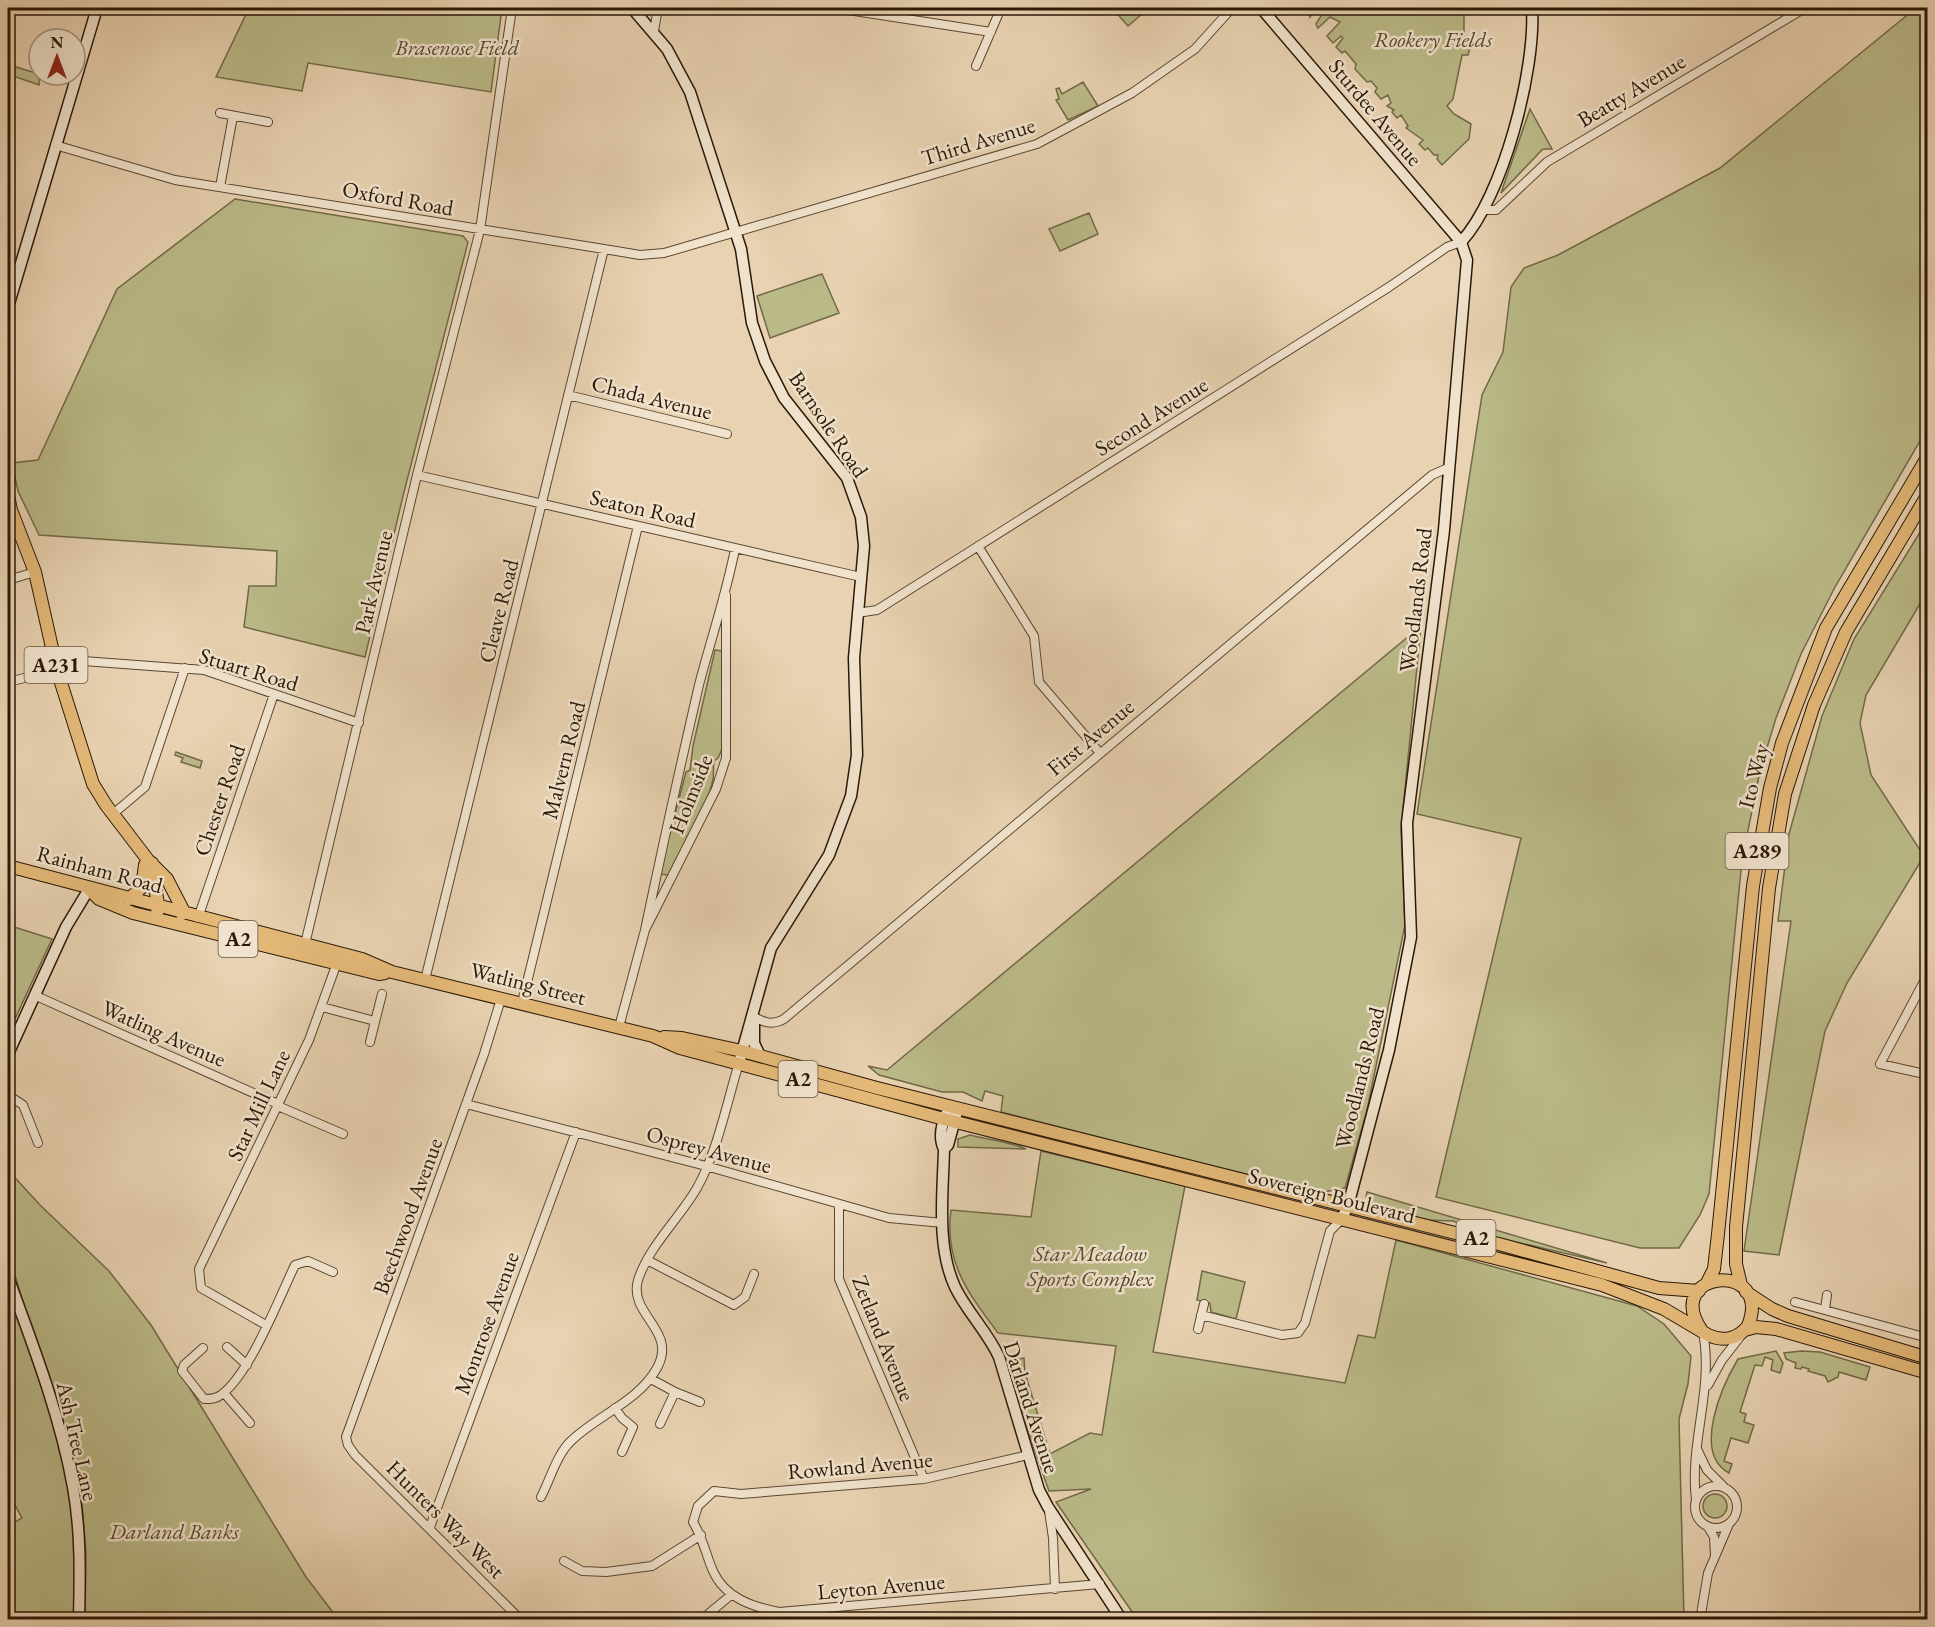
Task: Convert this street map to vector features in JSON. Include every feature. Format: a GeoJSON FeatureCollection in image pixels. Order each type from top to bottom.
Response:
{"type":"FeatureCollection","features":[{"type":"Feature","properties":{"kind":"main road","name":"Ito Way"},"geometry":{"type":"LineString","coordinates":[[1708,1281],[1714,1269],[1718,1234],[1753,886],[1770,788],[1796,704],[1827,628],[1928,456]]}},
{"type":"Feature","properties":{"kind":"main road","name":"Ito Way"},"geometry":{"type":"LineString","coordinates":[[1743,1288],[1736,1264],[1736,1227],[1769,888],[1785,794],[1814,705],[1846,632],[1928,494]]}},
{"type":"Feature","properties":{"kind":"main road","name":"A231"},"geometry":{"type":"LineString","coordinates":[[8,495],[9,508],[35,572],[56,666],[93,784],[113,814],[167,879],[182,908],[182,914]]}},
{"type":"Feature","properties":{"kind":"main road"},"geometry":{"type":"LineString","coordinates":[[129,899],[138,893],[145,882],[148,858]]}},
{"type":"Feature","properties":{"kind":"main road","name":"A231"},"geometry":{"type":"LineString","coordinates":[[148,858],[158,897],[157,913]]}},
{"type":"Feature","properties":{"kind":"main road","name":"Rainham Road"},"geometry":{"type":"LineString","coordinates":[[8,866],[129,899],[157,913],[182,914]]}},
{"type":"Feature","properties":{"kind":"main road","name":"Watling Street"},"geometry":{"type":"LineString","coordinates":[[90,890],[99,899],[132,913],[157,913],[338,958]]}},
{"type":"Feature","properties":{"kind":"main road","name":"Watling Street"},"geometry":{"type":"LineString","coordinates":[[182,914],[305,944],[379,974],[392,972],[653,1036],[682,1038],[949,1121]]}},
{"type":"Feature","properties":{"kind":"main road","name":"Watling Street"},"geometry":{"type":"LineString","coordinates":[[741,1057],[760,1056],[953,1107]]}},
{"type":"Feature","properties":{"kind":"main road","name":"Sovereign Boulevard"},"geometry":{"type":"LineString","coordinates":[[953,1107],[1348,1206],[1659,1288],[1699,1291]]}},
{"type":"Feature","properties":{"kind":"main road","name":"Sovereign Boulevard"},"geometry":{"type":"LineString","coordinates":[[949,1121],[1619,1290],[1664,1309],[1703,1331]]}},
{"type":"Feature","properties":{"kind":"main road"},"geometry":{"type":"LineString","coordinates":[[1928,1358],[1788,1316],[1772,1309],[1743,1288],[1724,1279],[1708,1281],[1699,1291],[1694,1311],[1703,1331],[1723,1339],[1734,1337],[1745,1330],[1756,1327],[1776,1329],[1928,1373]]}},
{"type":"Feature","properties":{"kind":"main road"},"geometry":{"type":"LineString","coordinates":[[1743,1288],[1751,1312],[1745,1330]]}},
{"type":"Feature","properties":{"kind":"street"},"geometry":{"type":"LineString","coordinates":[[8,307],[8,300],[97,8]]}},
{"type":"Feature","properties":{"kind":"street","name":"Park Avenue"},"geometry":{"type":"LineString","coordinates":[[305,944],[417,475],[480,230],[512,8]]}},
{"type":"Feature","properties":{"kind":"street","name":"Barnsole Road"},"geometry":{"type":"LineString","coordinates":[[632,8],[654,32],[685,79],[736,232],[744,264],[752,323],[765,361],[784,398],[841,468],[861,517],[864,546],[854,658],[857,752],[850,802],[829,855],[773,943],[741,1057]]}},
{"type":"Feature","properties":{"kind":"street"},"geometry":{"type":"LineString","coordinates":[[654,32],[658,8]]}},
{"type":"Feature","properties":{"kind":"street"},"geometry":{"type":"LineString","coordinates":[[835,8],[991,32]]}},
{"type":"Feature","properties":{"kind":"street"},"geometry":{"type":"LineString","coordinates":[[976,66],[1001,8]]}},
{"type":"Feature","properties":{"kind":"street","name":"Third Avenue"},"geometry":{"type":"LineString","coordinates":[[736,232],[1037,144],[1132,93],[1195,48],[1232,8]]}},
{"type":"Feature","properties":{"kind":"street","name":"Sturdee Avenue"},"geometry":{"type":"LineString","coordinates":[[1262,8],[1461,242]]}},
{"type":"Feature","properties":{"kind":"street"},"geometry":{"type":"LineString","coordinates":[[1461,242],[1473,229],[1484,210],[1510,140],[1531,60],[1534,33],[1532,8]]}},
{"type":"Feature","properties":{"kind":"street","name":"Beatty Avenue"},"geometry":{"type":"LineString","coordinates":[[1484,210],[1497,210],[1547,162],[1805,8]]}},
{"type":"Feature","properties":{"kind":"street"},"geometry":{"type":"LineString","coordinates":[[220,113],[268,122]]}},
{"type":"Feature","properties":{"kind":"street"},"geometry":{"type":"LineString","coordinates":[[220,187],[233,116]]}},
{"type":"Feature","properties":{"kind":"street","name":"Oxford Road"},"geometry":{"type":"LineString","coordinates":[[56,145],[163,177],[640,255],[664,253],[736,232]]}},
{"type":"Feature","properties":{"kind":"street","name":"Woodlands Road"},"geometry":{"type":"LineString","coordinates":[[1341,1220],[1348,1206],[1389,1050],[1411,937],[1407,823],[1450,467],[1467,260],[1461,242]]}},
{"type":"Feature","properties":{"kind":"street","name":"Second Avenue"},"geometry":{"type":"LineString","coordinates":[[857,613],[877,610],[1447,247],[1461,242]]}},
{"type":"Feature","properties":{"kind":"street","name":"Cleave Road"},"geometry":{"type":"LineString","coordinates":[[425,980],[604,249]]}},
{"type":"Feature","properties":{"kind":"street","name":"Chada Avenue"},"geometry":{"type":"LineString","coordinates":[[568,395],[727,434]]}},
{"type":"Feature","properties":{"kind":"street","name":"First Avenue"},"geometry":{"type":"LineString","coordinates":[[752,1016],[764,1023],[775,1023],[784,1018],[1432,475],[1450,467]]}},
{"type":"Feature","properties":{"kind":"street","name":"Seaton Road"},"geometry":{"type":"LineString","coordinates":[[417,475],[861,577]]}},
{"type":"Feature","properties":{"kind":"street","name":"Malvern Road"},"geometry":{"type":"LineString","coordinates":[[522,1003],[639,526]]}},
{"type":"Feature","properties":{"kind":"street"},"geometry":{"type":"LineString","coordinates":[[978,546],[1034,636],[1039,682],[1100,753]]}},
{"type":"Feature","properties":{"kind":"street","name":"Holmside"},"geometry":{"type":"LineString","coordinates":[[619,1027],[645,930],[712,638],[726,595],[735,549]]}},
{"type":"Feature","properties":{"kind":"street"},"geometry":{"type":"LineString","coordinates":[[8,580],[35,572]]}},
{"type":"Feature","properties":{"kind":"street","name":"Holmside"},"geometry":{"type":"LineString","coordinates":[[645,930],[716,789],[726,758],[728,641],[726,595]]}},
{"type":"Feature","properties":{"kind":"street"},"geometry":{"type":"LineString","coordinates":[[712,638],[728,641]]}},
{"type":"Feature","properties":{"kind":"street","name":"Stuart Road"},"geometry":{"type":"LineString","coordinates":[[8,682],[70,660],[185,668],[208,671],[359,723]]}},
{"type":"Feature","properties":{"kind":"street"},"geometry":{"type":"LineString","coordinates":[[113,814],[146,785],[185,668]]}},
{"type":"Feature","properties":{"kind":"street","name":"Chester Road"},"geometry":{"type":"LineString","coordinates":[[198,918],[274,693]]}},
{"type":"Feature","properties":{"kind":"street"},"geometry":{"type":"LineString","coordinates":[[656,880],[669,885]]}},
{"type":"Feature","properties":{"kind":"street"},"geometry":{"type":"LineString","coordinates":[[8,1054],[66,927],[90,890]]}},
{"type":"Feature","properties":{"kind":"street","name":"Star Mill Lane"},"geometry":{"type":"LineString","coordinates":[[266,1325],[201,1288],[199,1269],[278,1105],[322,1007],[338,958]]}},
{"type":"Feature","properties":{"kind":"street"},"geometry":{"type":"LineString","coordinates":[[1920,1073],[1880,1064],[1924,991],[1928,974]]}},
{"type":"Feature","properties":{"kind":"street"},"geometry":{"type":"LineString","coordinates":[[370,1042],[382,994]]}},
{"type":"Feature","properties":{"kind":"street","name":"Watling Avenue"},"geometry":{"type":"LineString","coordinates":[[34,995],[343,1134]]}},
{"type":"Feature","properties":{"kind":"street","name":"Beechwood Avenue"},"geometry":{"type":"LineString","coordinates":[[347,1444],[347,1431],[466,1104],[501,999]]}},
{"type":"Feature","properties":{"kind":"street"},"geometry":{"type":"LineString","coordinates":[[322,1007],[375,1021]]}},
{"type":"Feature","properties":{"kind":"street","name":"Barnsole Road"},"geometry":{"type":"LineString","coordinates":[[752,1016],[754,1044],[760,1056]]}},
{"type":"Feature","properties":{"kind":"street"},"geometry":{"type":"LineString","coordinates":[[541,1497],[570,1441],[651,1379],[659,1365],[663,1346],[660,1334],[650,1321],[638,1296],[637,1282],[647,1260],[697,1189],[741,1057]]}},
{"type":"Feature","properties":{"kind":"street"},"geometry":{"type":"LineString","coordinates":[[8,1095],[23,1105],[38,1143]]}},
{"type":"Feature","properties":{"kind":"street","name":"Osprey Avenue"},"geometry":{"type":"LineString","coordinates":[[466,1104],[706,1166],[889,1218],[943,1223]]}},
{"type":"Feature","properties":{"kind":"street","name":"Darland Avenue"},"geometry":{"type":"LineString","coordinates":[[953,1107],[949,1121],[948,1145],[944,1149],[943,1223],[949,1273],[959,1295],[992,1341],[999,1357],[1028,1455],[1048,1507],[1053,1538],[1055,1588]]}},
{"type":"Feature","properties":{"kind":"street","name":"Montrose Avenue"},"geometry":{"type":"LineString","coordinates":[[430,1527],[576,1132]]}},
{"type":"Feature","properties":{"kind":"street","name":"Zetland Avenue"},"geometry":{"type":"LineString","coordinates":[[839,1204],[839,1279],[924,1479]]}},
{"type":"Feature","properties":{"kind":"street"},"geometry":{"type":"LineString","coordinates":[[1201,1315],[1283,1336],[1298,1333],[1306,1320],[1330,1231],[1341,1220]]}},
{"type":"Feature","properties":{"kind":"street"},"geometry":{"type":"LineString","coordinates":[[647,1260],[734,1305],[745,1297],[754,1274]]}},
{"type":"Feature","properties":{"kind":"street"},"geometry":{"type":"LineString","coordinates":[[202,1348],[184,1365],[182,1371],[204,1399],[224,1393],[247,1365],[295,1265],[308,1261],[333,1272]]}},
{"type":"Feature","properties":{"kind":"street","name":"Ash Tree Lane"},"geometry":{"type":"LineString","coordinates":[[8,1277],[35,1349],[73,1487],[80,1561],[79,1620]]}},
{"type":"Feature","properties":{"kind":"street"},"geometry":{"type":"LineString","coordinates":[[1824,1309],[1827,1296]]}},
{"type":"Feature","properties":{"kind":"street"},"geometry":{"type":"LineString","coordinates":[[1795,1302],[1928,1338]]}},
{"type":"Feature","properties":{"kind":"street"},"geometry":{"type":"LineString","coordinates":[[1198,1329],[1204,1304]]}},
{"type":"Feature","properties":{"kind":"street"},"geometry":{"type":"LineString","coordinates":[[1707,1386],[1722,1360],[1745,1330]]}},
{"type":"Feature","properties":{"kind":"street"},"geometry":{"type":"LineString","coordinates":[[1703,1331],[1707,1386],[1694,1473],[1697,1516],[1714,1537],[1715,1556]]}},
{"type":"Feature","properties":{"kind":"street"},"geometry":{"type":"LineString","coordinates":[[227,1347],[247,1365]]}},
{"type":"Feature","properties":{"kind":"street"},"geometry":{"type":"LineString","coordinates":[[651,1379],[700,1402]]}},
{"type":"Feature","properties":{"kind":"street"},"geometry":{"type":"LineString","coordinates":[[660,1424],[675,1392]]}},
{"type":"Feature","properties":{"kind":"street"},"geometry":{"type":"LineString","coordinates":[[224,1393],[250,1423]]}},
{"type":"Feature","properties":{"kind":"street"},"geometry":{"type":"LineString","coordinates":[[615,1408],[633,1427],[622,1452]]}},
{"type":"Feature","properties":{"kind":"street","name":"Hunters Way West"},"geometry":{"type":"LineString","coordinates":[[347,1444],[521,1620]]}},
{"type":"Feature","properties":{"kind":"street"},"geometry":{"type":"LineString","coordinates":[[1697,1449],[1707,1470],[1735,1498],[1737,1506],[1715,1556],[1705,1587],[1700,1620]]}},
{"type":"Feature","properties":{"kind":"street","name":"Rowland Avenue"},"geometry":{"type":"LineString","coordinates":[[698,1506],[714,1491],[741,1494],[924,1479],[1028,1455]]}},
{"type":"Feature","properties":{"kind":"street"},"geometry":{"type":"LineString","coordinates":[[1696,1500],[1709,1488],[1727,1490]]}},
{"type":"Feature","properties":{"kind":"street","name":"Leyton Avenue"},"geometry":{"type":"LineString","coordinates":[[698,1506],[693,1522],[701,1535],[713,1572],[731,1594],[763,1609],[799,1616],[1100,1584]]}},
{"type":"Feature","properties":{"kind":"street","name":"Darland Avenue"},"geometry":{"type":"LineString","coordinates":[[1048,1507],[1122,1620]]}},
{"type":"Feature","properties":{"kind":"street"},"geometry":{"type":"LineString","coordinates":[[1708,1527],[1719,1528],[1730,1523]]}},
{"type":"Feature","properties":{"kind":"street"},"geometry":{"type":"LineString","coordinates":[[564,1561],[582,1570],[606,1572],[652,1566],[701,1535]]}},
{"type":"Feature","properties":{"kind":"street"},"geometry":{"type":"LineString","coordinates":[[701,1620],[731,1594]]}},
{"type":"Feature","properties":{"kind":"green space","name":"Brasenose Field"},"geometry":{"type":"Polygon","coordinates":[[[249,8],[502,8],[491,92],[308,63],[302,91],[216,77],[249,8]]]}},
{"type":"Feature","properties":{"kind":"green space"},"geometry":{"type":"Polygon","coordinates":[[[1112,8],[1149,8],[1128,26],[1112,8]]]}},
{"type":"Feature","properties":{"kind":"green space","name":"Rookery Fields"},"geometry":{"type":"Polygon","coordinates":[[[1310,8],[1464,8],[1464,47],[1470,48],[1468,55],[1462,55],[1453,99],[1447,106],[1454,114],[1471,124],[1469,139],[1442,165],[1437,159],[1438,155],[1434,155],[1428,148],[1425,150],[1419,144],[1423,140],[1406,128],[1408,126],[1401,115],[1397,118],[1392,112],[1394,110],[1387,106],[1391,103],[1388,95],[1381,99],[1375,92],[1377,88],[1371,81],[1367,82],[1355,69],[1356,64],[1345,51],[1342,53],[1336,47],[1343,38],[1341,36],[1333,43],[1327,36],[1340,22],[1330,17],[1318,28],[1316,24],[1321,16],[1316,10],[1310,17],[1310,8]]]}},
{"type":"Feature","properties":{"kind":"green space"},"geometry":{"type":"Polygon","coordinates":[[[1916,8],[1928,8],[1927,429],[1835,587],[1801,654],[1776,718],[1760,771],[1742,860],[1709,1194],[1700,1215],[1679,1248],[1640,1248],[1436,1197],[1521,838],[1417,814],[1482,395],[1503,352],[1511,287],[1524,268],[1558,255],[1720,168],[1916,8]]]}},
{"type":"Feature","properties":{"kind":"green space"},"geometry":{"type":"Polygon","coordinates":[[[13,41],[12,83],[8,110],[8,42],[13,41]]]}},
{"type":"Feature","properties":{"kind":"green space"},"geometry":{"type":"Polygon","coordinates":[[[13,66],[27,70],[27,81],[13,76],[13,66]]]}},
{"type":"Feature","properties":{"kind":"green space"},"geometry":{"type":"Polygon","coordinates":[[[1083,82],[1098,106],[1068,120],[1056,100],[1059,99],[1056,89],[1059,88],[1062,94],[1083,82]]]}},
{"type":"Feature","properties":{"kind":"green space"},"geometry":{"type":"Polygon","coordinates":[[[1530,109],[1552,149],[1543,149],[1501,193],[1530,109]]]}},
{"type":"Feature","properties":{"kind":"green space"},"geometry":{"type":"Polygon","coordinates":[[[235,199],[463,236],[468,242],[403,496],[365,657],[244,627],[249,586],[276,586],[277,551],[39,535],[18,491],[12,463],[38,460],[117,289],[235,199]]]}},
{"type":"Feature","properties":{"kind":"green space"},"geometry":{"type":"Polygon","coordinates":[[[1089,213],[1098,234],[1060,251],[1049,229],[1089,213]]]}},
{"type":"Feature","properties":{"kind":"green space"},"geometry":{"type":"Polygon","coordinates":[[[822,274],[839,313],[770,338],[757,296],[822,274]]]}},
{"type":"Feature","properties":{"kind":"green space"},"geometry":{"type":"Polygon","coordinates":[[[1927,521],[1927,592],[1866,695],[1860,723],[1871,775],[1924,856],[1847,983],[1825,1031],[1779,1255],[1744,1251],[1791,921],[1778,921],[1789,834],[1822,716],[1854,639],[1927,521]]]}},
{"type":"Feature","properties":{"kind":"green space"},"geometry":{"type":"Polygon","coordinates":[[[1421,626],[1401,829],[1405,925],[1367,1110],[1345,1188],[1318,1193],[1001,1112],[1003,1096],[985,1091],[982,1101],[963,1092],[942,1092],[879,1075],[868,1066],[887,1070],[1421,626]]]}},
{"type":"Feature","properties":{"kind":"green space"},"geometry":{"type":"Polygon","coordinates":[[[715,650],[723,651],[722,749],[714,761],[713,780],[706,802],[687,841],[669,875],[659,874],[686,772],[690,770],[693,746],[715,650]]]}},
{"type":"Feature","properties":{"kind":"green space"},"geometry":{"type":"Polygon","coordinates":[[[176,752],[202,761],[200,768],[181,762],[183,758],[175,755],[176,752]]]}},
{"type":"Feature","properties":{"kind":"green space"},"geometry":{"type":"Polygon","coordinates":[[[8,925],[52,939],[8,1034],[8,925]]]}},
{"type":"Feature","properties":{"kind":"green space"},"geometry":{"type":"Polygon","coordinates":[[[970,1135],[1026,1149],[958,1147],[958,1139],[970,1135]]]}},
{"type":"Feature","properties":{"kind":"green space","name":"Star Meadow Sports Complex"},"geometry":{"type":"Polygon","coordinates":[[[1041,1151],[1185,1186],[1153,1352],[1345,1383],[1358,1335],[1375,1338],[1396,1240],[1637,1306],[1664,1324],[1691,1356],[1688,1384],[1679,1419],[1684,1619],[1137,1619],[1056,1502],[1091,1489],[1049,1491],[1006,1362],[1024,1358],[1025,1373],[1050,1454],[1090,1433],[1102,1435],[1116,1346],[998,1333],[968,1290],[951,1246],[951,1210],[1031,1217],[1041,1151]]]}},
{"type":"Feature","properties":{"kind":"green space","name":"Darland Banks"},"geometry":{"type":"Polygon","coordinates":[[[8,1170],[40,1205],[109,1271],[151,1325],[306,1577],[338,1619],[85,1619],[86,1552],[82,1506],[62,1437],[79,1544],[75,1619],[8,1619],[8,1526],[22,1518],[8,1492],[8,1289],[61,1434],[8,1251],[8,1170]]]}},
{"type":"Feature","properties":{"kind":"green space"},"geometry":{"type":"Polygon","coordinates":[[[1367,1192],[1607,1263],[1495,1237],[1453,1221],[1427,1220],[1373,1205],[1366,1197],[1367,1192]]]}},
{"type":"Feature","properties":{"kind":"green space"},"geometry":{"type":"Polygon","coordinates":[[[1202,1271],[1245,1282],[1236,1319],[1211,1312],[1210,1303],[1197,1300],[1202,1271]]]}},
{"type":"Feature","properties":{"kind":"green space"},"geometry":{"type":"Polygon","coordinates":[[[1776,1351],[1783,1363],[1780,1373],[1771,1370],[1773,1360],[1765,1357],[1762,1366],[1755,1365],[1740,1412],[1746,1414],[1744,1422],[1754,1425],[1748,1443],[1731,1438],[1724,1461],[1732,1464],[1729,1473],[1718,1463],[1713,1451],[1711,1435],[1718,1402],[1738,1359],[1776,1351]]]}},
{"type":"Feature","properties":{"kind":"green space"},"geometry":{"type":"Polygon","coordinates":[[[1820,1352],[1870,1367],[1866,1380],[1839,1372],[1838,1377],[1828,1382],[1825,1376],[1808,1371],[1809,1369],[1795,1368],[1796,1363],[1786,1359],[1784,1353],[1820,1352]]]}},
{"type":"Feature","properties":{"kind":"green space"},"geometry":{"type":"Polygon","coordinates":[[[1715,1494],[1724,1497],[1727,1506],[1724,1515],[1715,1518],[1706,1515],[1703,1506],[1706,1497],[1715,1494]]]}}]}
